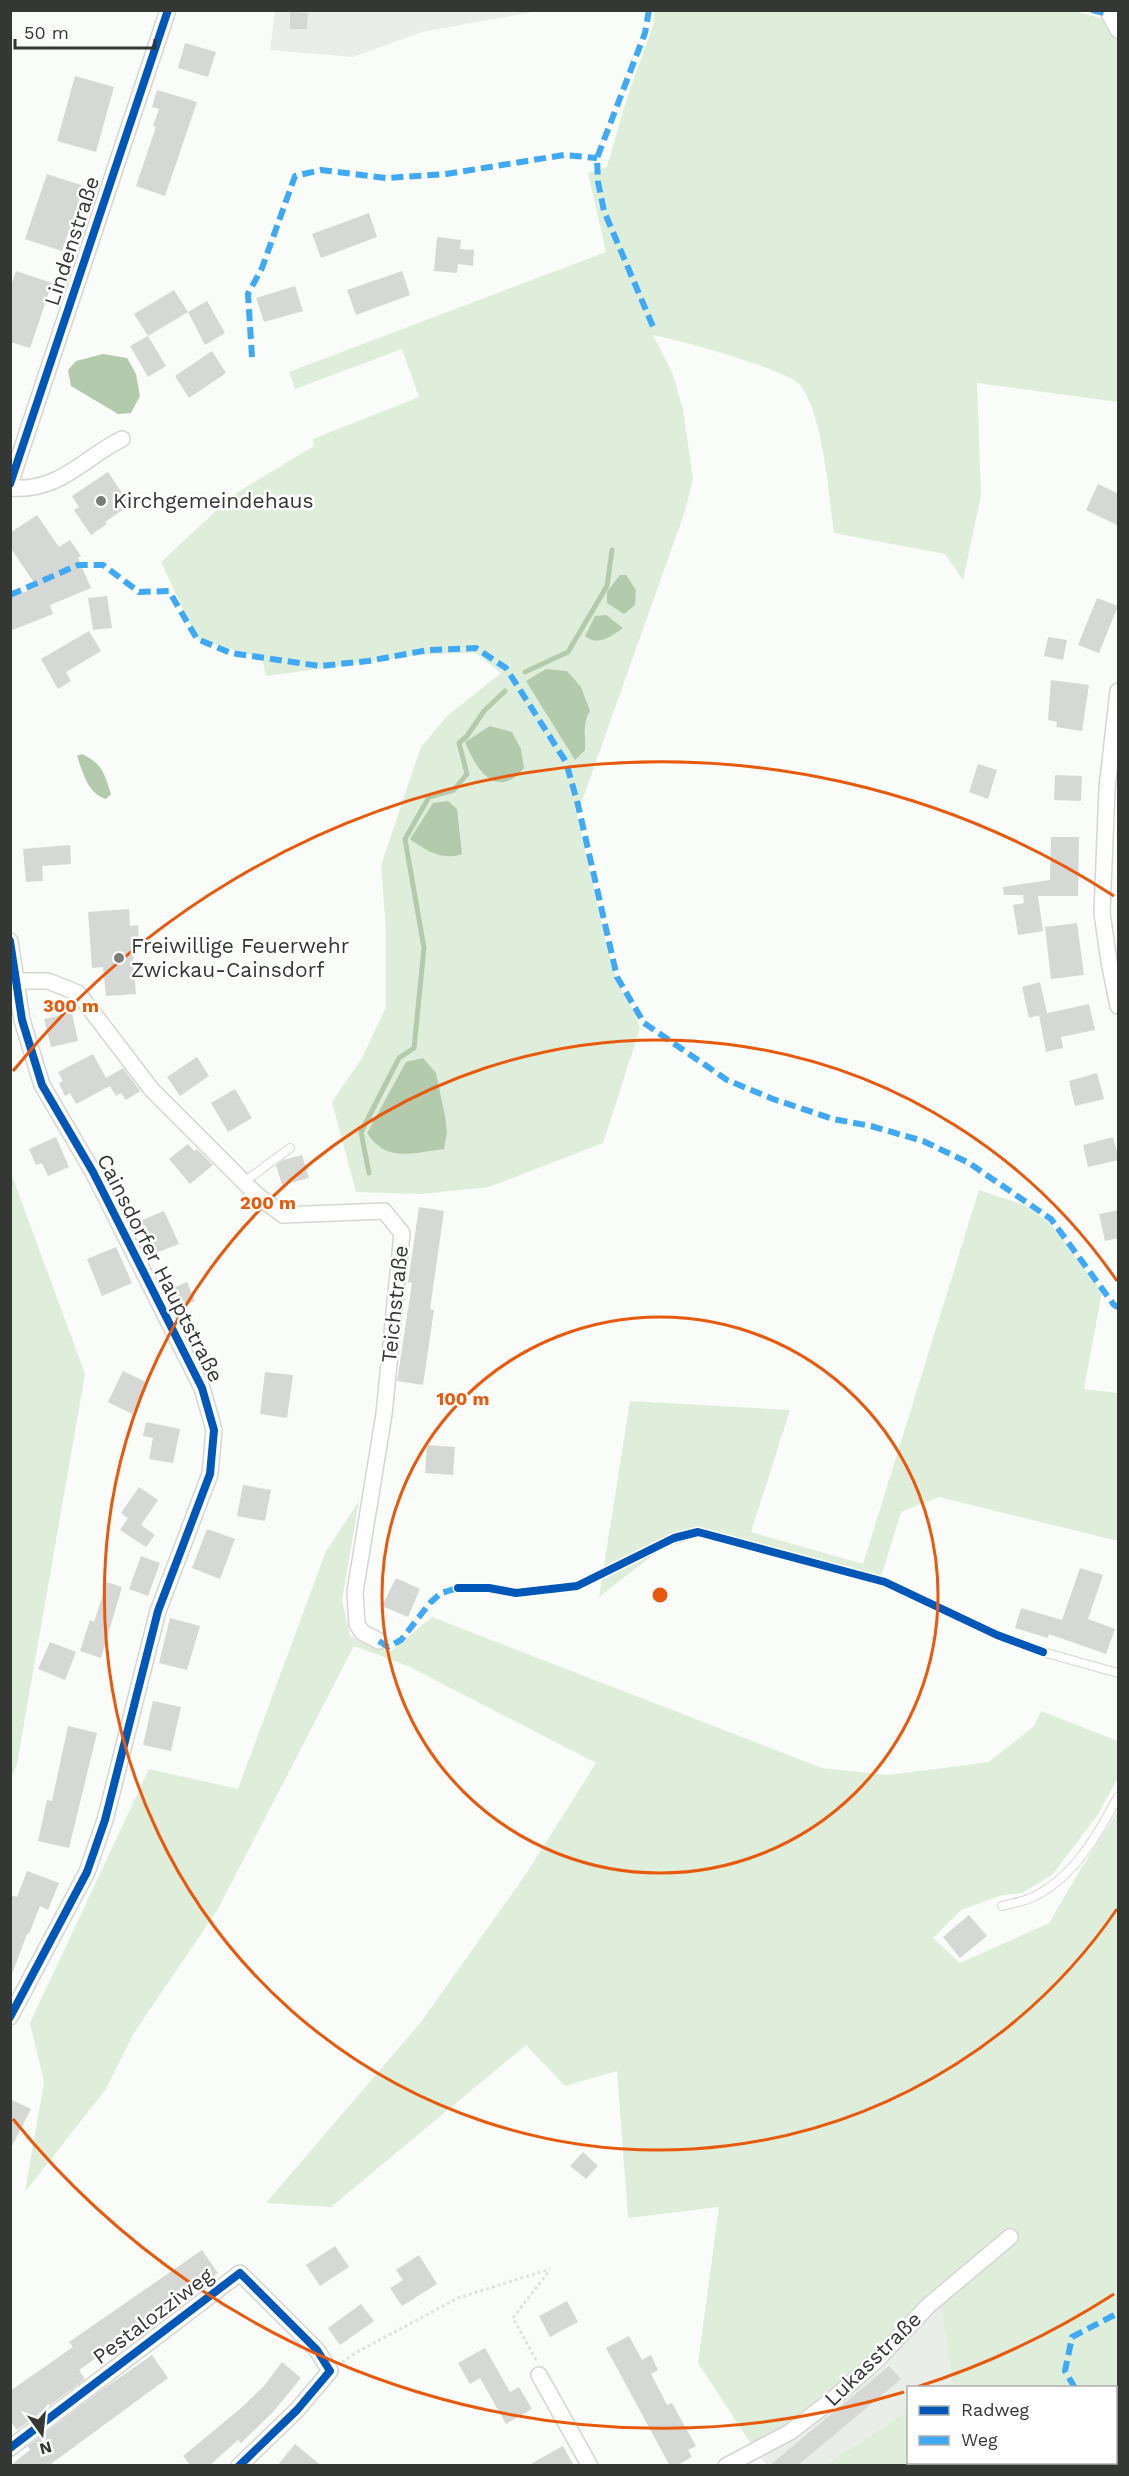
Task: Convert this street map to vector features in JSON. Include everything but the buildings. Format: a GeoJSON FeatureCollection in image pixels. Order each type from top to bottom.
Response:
{"type":"FeatureCollection","features":[{"type":"Feature","properties":{"kind":"street","name":"Lindenstraße"},"geometry":{"type":"LineString","coordinates":[[122,439],[56,480],[26,489],[10,486],[168,10]]}},
{"type":"Feature","properties":{"kind":"street"},"geometry":{"type":"LineString","coordinates":[[1107,10],[1119,30]]}},
{"type":"Feature","properties":{"kind":"street"},"geometry":{"type":"LineString","coordinates":[[1119,691],[1107,788],[1102,913],[1112,939],[1119,1006]]}},
{"type":"Feature","properties":{"kind":"street","name":"Cainsdorfer Hauptstraße"},"geometry":{"type":"LineString","coordinates":[[10,941],[22,1020],[42,1085],[93,1172],[202,1388],[214,1430],[210,1474],[158,1611],[98,1841],[87,1872],[10,2017]]}},
{"type":"Feature","properties":{"kind":"street","name":"Teichstraße"},"geometry":{"type":"LineString","coordinates":[[17,981],[48,981],[78,993],[152,1090],[244,1182],[283,1215],[384,1211],[402,1233],[384,1414],[356,1592],[357,1623],[362,1632],[379,1641]]}},
{"type":"Feature","properties":{"kind":"street","name":"Lukasstraße"},"geometry":{"type":"LineString","coordinates":[[726,2466],[790,2432],[833,2399],[876,2361],[929,2305],[1010,2237]]}},
{"type":"Feature","properties":{"kind":"street","name":"Pestalozziweg"},"geometry":{"type":"LineString","coordinates":[[10,2448],[240,2273],[317,2350],[330,2371]]}},
{"type":"Feature","properties":{"kind":"street"},"geometry":{"type":"LineString","coordinates":[[239,2466],[297,2410],[330,2371]]}},
{"type":"Feature","properties":{"kind":"street"},"geometry":{"type":"LineString","coordinates":[[539,2375],[590,2466]]}},
{"type":"Feature","properties":{"kind":"lane"},"geometry":{"type":"LineString","coordinates":[[244,1182],[290,1148]]}},
{"type":"Feature","properties":{"kind":"lane"},"geometry":{"type":"LineString","coordinates":[[1043,1652],[1119,1673]]}},
{"type":"Feature","properties":{"kind":"lane"},"geometry":{"type":"LineString","coordinates":[[1002,1906],[1035,1897],[1057,1883],[1080,1858],[1102,1827],[1119,1797]]}},
{"type":"Feature","properties":{"kind":"path"},"geometry":{"type":"LineString","coordinates":[[330,2371],[357,2352],[459,2298],[550,2269],[513,2318],[539,2366],[539,2375]]}},
{"type":"Feature","properties":{"kind":"shaded area"},"geometry":{"type":"Polygon","coordinates":[[[1071,10],[1118,23],[1118,402],[977,383],[981,496],[963,580],[945,554],[834,533],[820,435],[815,416],[800,385],[775,371],[755,364],[653,335],[672,372],[683,409],[693,479],[685,511],[577,815],[618,984],[640,1028],[603,1143],[489,1187],[421,1194],[356,1192],[332,1102],[362,1058],[386,1007],[386,930],[381,866],[421,747],[447,716],[501,673],[476,653],[428,654],[266,676],[262,658],[197,639],[161,562],[233,495],[314,446],[313,439],[419,397],[402,349],[295,389],[289,372],[606,252],[588,173],[607,167],[626,101],[653,26],[655,11],[1071,10]],[[526,681],[563,737],[569,752],[586,735],[584,721],[526,681]],[[406,1063],[367,1133],[447,1132],[436,1074],[406,1063]]]}},
{"type":"Feature","properties":{"kind":"shaded area"},"geometry":{"type":"Polygon","coordinates":[[[275,11],[537,11],[422,32],[353,57],[270,50],[275,11]]]}},
{"type":"Feature","properties":{"kind":"shaded area"},"geometry":{"type":"Polygon","coordinates":[[[103,354],[127,358],[136,374],[140,396],[131,413],[118,414],[71,386],[68,370],[76,361],[103,354]]]}},
{"type":"Feature","properties":{"kind":"shaded area"},"geometry":{"type":"Polygon","coordinates":[[[620,575],[626,575],[636,590],[635,605],[624,614],[607,603],[607,592],[620,575]]]}},
{"type":"Feature","properties":{"kind":"shaded area"},"geometry":{"type":"Polygon","coordinates":[[[606,615],[623,628],[600,640],[595,641],[585,636],[595,616],[606,615]]]}},
{"type":"Feature","properties":{"kind":"shaded area"},"geometry":{"type":"Polygon","coordinates":[[[546,669],[567,671],[581,687],[590,711],[585,725],[585,750],[575,760],[526,681],[546,669]]]}},
{"type":"Feature","properties":{"kind":"shaded area"},"geometry":{"type":"Polygon","coordinates":[[[490,726],[512,732],[521,749],[524,768],[514,778],[505,782],[496,782],[481,771],[465,742],[490,726]]]}},
{"type":"Feature","properties":{"kind":"shaded area"},"geometry":{"type":"Polygon","coordinates":[[[82,754],[102,770],[111,794],[106,799],[90,788],[77,756],[82,754]]]}},
{"type":"Feature","properties":{"kind":"shaded area"},"geometry":{"type":"Polygon","coordinates":[[[448,801],[457,809],[462,854],[455,856],[435,854],[410,839],[433,803],[448,801]]]}},
{"type":"Feature","properties":{"kind":"shaded area"},"geometry":{"type":"Polygon","coordinates":[[[423,1058],[436,1073],[447,1132],[444,1149],[401,1154],[383,1149],[367,1133],[406,1062],[423,1058]]]}},
{"type":"Feature","properties":{"kind":"shaded area"},"geometry":{"type":"Polygon","coordinates":[[[11,1173],[85,1374],[17,1764],[11,1779],[11,1173]]]}},
{"type":"Feature","properties":{"kind":"shaded area"},"geometry":{"type":"Polygon","coordinates":[[[979,1190],[1024,1205],[1049,1222],[1102,1292],[1084,1389],[1118,1393],[1118,1541],[939,1497],[901,1512],[879,1584],[701,1537],[662,1548],[599,1597],[630,1401],[790,1410],[751,1532],[863,1564],[979,1190]]]}},
{"type":"Feature","properties":{"kind":"shaded area"},"geometry":{"type":"Polygon","coordinates":[[[359,1501],[342,1600],[350,1636],[391,1651],[432,1617],[822,1768],[888,1775],[989,1762],[1034,1726],[1041,1711],[1118,1741],[1118,1778],[1097,1816],[1052,1875],[1022,1893],[1003,1895],[961,1910],[933,1938],[960,1963],[1049,1923],[1118,1811],[1118,2465],[825,2465],[907,2412],[907,2464],[1117,2464],[1117,2386],[953,2386],[939,2288],[929,2305],[755,2450],[698,2363],[719,2207],[628,2218],[617,2071],[565,2086],[526,2045],[331,2207],[266,2203],[421,2022],[526,1874],[596,1763],[408,1666],[354,1646],[218,1909],[134,2033],[106,2089],[25,2192],[44,2082],[30,2023],[149,1769],[238,1789],[326,1551],[359,1501]]]}},
{"type":"Feature","properties":{"kind":"shaded area"},"geometry":{"type":"Polygon","coordinates":[[[939,2286],[953,2386],[907,2386],[907,2412],[825,2465],[767,2465],[755,2450],[795,2419],[939,2286]]]}},
{"type":"Feature","properties":{"kind":"waterway"},"geometry":{"type":"LineString","coordinates":[[525,672],[568,652],[607,586],[612,550]]}},
{"type":"Feature","properties":{"kind":"waterway"},"geometry":{"type":"LineString","coordinates":[[369,1173],[361,1132],[399,1058],[414,1048],[424,948],[405,839],[429,797],[454,790],[467,774],[459,743],[467,736],[484,711],[505,691]]}},
{"type":"Feature","properties":{"kind":"marked path"},"geometry":{"type":"LineString","coordinates":[[649,10],[645,33],[597,158],[598,182],[604,211],[654,329]]}},
{"type":"Feature","properties":{"kind":"marked path"},"geometry":{"type":"LineString","coordinates":[[1092,10],[1108,14]]}},
{"type":"Feature","properties":{"kind":"marked path"},"geometry":{"type":"LineString","coordinates":[[252,357],[248,294],[262,268],[295,176],[321,170],[386,178],[446,174],[564,155],[597,158]]}},
{"type":"Feature","properties":{"kind":"marked path"},"geometry":{"type":"LineString","coordinates":[[10,595],[78,565],[103,565],[139,592],[169,591],[197,639],[231,653],[320,666],[368,661],[428,650],[476,648],[506,668],[566,762],[617,977],[644,1023],[727,1080],[773,1099],[833,1119],[871,1126],[923,1141],[969,1163],[1051,1219],[1114,1305],[1118,1307]]}},
{"type":"Feature","properties":{"kind":"marked path"},"geometry":{"type":"LineString","coordinates":[[379,1641],[388,1647],[401,1640],[430,1603],[441,1593],[458,1588]]}},
{"type":"Feature","properties":{"kind":"marked path"},"geometry":{"type":"LineString","coordinates":[[1074,2386],[1065,2371],[1072,2337],[1118,2313]]}},
{"type":"Feature","properties":{"kind":"cycle path"},"geometry":{"type":"LineString","coordinates":[[10,484],[168,10]]}},
{"type":"Feature","properties":{"kind":"cycle path"},"geometry":{"type":"LineString","coordinates":[[10,941],[22,1020],[42,1085],[93,1172],[202,1388],[214,1430],[210,1474],[158,1611],[105,1820],[87,1872],[10,2017]]}},
{"type":"Feature","properties":{"kind":"cycle path"},"geometry":{"type":"LineString","coordinates":[[458,1588],[489,1588],[516,1593],[577,1586],[674,1538],[698,1532],[885,1582],[997,1635],[1043,1652]]}},
{"type":"Feature","properties":{"kind":"cycle path"},"geometry":{"type":"LineString","coordinates":[[10,2448],[240,2273],[317,2350],[330,2371],[297,2410],[239,2466]]}},
{"type":"Feature","properties":{"kind":"place","name":"Kirchgemeindehaus"},"geometry":{"type":"Point","coordinates":[101,501]}},
{"type":"Feature","properties":{"kind":"place","name":"Freiwillige Feuerwehr Zwickau-Cainsdorf"},"geometry":{"type":"Point","coordinates":[119,958]}}]}
